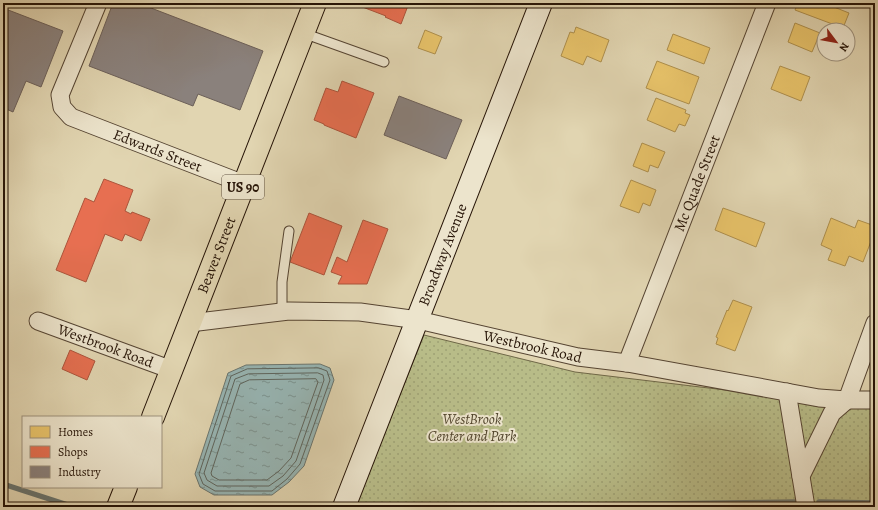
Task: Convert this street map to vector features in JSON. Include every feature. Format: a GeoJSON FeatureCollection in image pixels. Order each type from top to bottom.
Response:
{"type":"FeatureCollection","features":[{"type":"Feature","properties":{"kind":"main road","name":"Beaver Street"},"geometry":{"type":"LineString","coordinates":[[153,416],[315,3]]}},
{"type":"Feature","properties":{"kind":"main road"},"geometry":{"type":"LineString","coordinates":[[118,507],[126,488]]}},
{"type":"Feature","properties":{"kind":"street","name":"Edwards Street"},"geometry":{"type":"LineString","coordinates":[[98,3],[60,95],[62,107],[71,117],[244,184]]}},
{"type":"Feature","properties":{"kind":"street","name":"Broadway Avenue"},"geometry":{"type":"LineString","coordinates":[[344,507],[541,3]]}},
{"type":"Feature","properties":{"kind":"street","name":"Mc Quade Street"},"geometry":{"type":"LineString","coordinates":[[627,363],[767,3]]}},
{"type":"Feature","properties":{"kind":"street","name":"Westbrook Road"},"geometry":{"type":"LineString","coordinates":[[190,322],[282,312],[360,312],[418,320],[578,357],[627,363],[819,398],[875,400]]}},
{"type":"Feature","properties":{"kind":"street","name":"Westbrook Road"},"geometry":{"type":"LineString","coordinates":[[38,321],[172,370]]}},
{"type":"Feature","properties":{"kind":"street"},"geometry":{"type":"LineString","coordinates":[[801,476],[832,413],[847,400],[875,323]]}},
{"type":"Feature","properties":{"kind":"street"},"geometry":{"type":"LineString","coordinates":[[787,392],[806,507]]}},
{"type":"Feature","properties":{"kind":"lane"},"geometry":{"type":"LineString","coordinates":[[303,33],[384,62]]}},
{"type":"Feature","properties":{"kind":"lane"},"geometry":{"type":"LineString","coordinates":[[282,312],[282,282],[289,231]]}},
{"type":"Feature","properties":{"kind":"green space","name":"WestBrook Center and Park"},"geometry":{"type":"Polygon","coordinates":[[[424,335],[575,372],[875,406],[875,507],[355,507],[424,335]]]}},
{"type":"Feature","properties":{"kind":"water"},"geometry":{"type":"Polygon","coordinates":[[[320,364],[330,368],[334,380],[304,466],[289,482],[272,495],[214,495],[200,487],[195,474],[228,373],[246,365],[320,364]]]}},
{"type":"Feature","properties":{"kind":"building: Homes"},"geometry":{"type":"Polygon","coordinates":[[[798,3],[824,3],[849,13],[845,22],[827,22],[795,10],[798,3]]]}},
{"type":"Feature","properties":{"kind":"building: Homes"},"geometry":{"type":"Polygon","coordinates":[[[795,23],[816,31],[816,42],[812,52],[788,42],[795,23]]]}},
{"type":"Feature","properties":{"kind":"building: Homes"},"geometry":{"type":"Polygon","coordinates":[[[576,27],[609,40],[601,62],[587,56],[583,65],[561,56],[570,32],[574,33],[576,27]]]}},
{"type":"Feature","properties":{"kind":"building: Homes"},"geometry":{"type":"Polygon","coordinates":[[[425,30],[442,37],[435,54],[418,48],[425,30]]]}},
{"type":"Feature","properties":{"kind":"building: Homes"},"geometry":{"type":"Polygon","coordinates":[[[673,34],[710,48],[704,64],[667,50],[673,34]]]}},
{"type":"Feature","properties":{"kind":"building: Homes"},"geometry":{"type":"Polygon","coordinates":[[[657,61],[699,77],[689,104],[646,88],[657,61]]]}},
{"type":"Feature","properties":{"kind":"building: Homes"},"geometry":{"type":"Polygon","coordinates":[[[780,66],[810,77],[801,101],[771,89],[780,66]]]}},
{"type":"Feature","properties":{"kind":"building: Homes"},"geometry":{"type":"Polygon","coordinates":[[[656,98],[686,110],[685,113],[690,115],[685,126],[679,124],[675,132],[647,120],[656,98]]]}},
{"type":"Feature","properties":{"kind":"building: Homes"},"geometry":{"type":"Polygon","coordinates":[[[642,143],[665,152],[658,168],[650,165],[648,172],[633,166],[642,143]]]}},
{"type":"Feature","properties":{"kind":"building: Homes"},"geometry":{"type":"Polygon","coordinates":[[[631,180],[656,190],[650,206],[643,203],[639,213],[620,206],[631,180]]]}},
{"type":"Feature","properties":{"kind":"building: Homes"},"geometry":{"type":"Polygon","coordinates":[[[723,208],[765,223],[756,247],[715,230],[723,208]]]}},
{"type":"Feature","properties":{"kind":"building: Homes"},"geometry":{"type":"Polygon","coordinates":[[[831,218],[855,228],[858,220],[875,226],[875,231],[863,262],[849,256],[845,266],[828,260],[832,250],[821,245],[831,218]]]}},
{"type":"Feature","properties":{"kind":"building: Homes"},"geometry":{"type":"Polygon","coordinates":[[[733,300],[752,307],[735,351],[716,344],[718,338],[716,337],[727,310],[728,311],[733,300]]]}},
{"type":"Feature","properties":{"kind":"building: Shops"},"geometry":{"type":"Polygon","coordinates":[[[352,3],[409,3],[401,24],[385,17],[386,16],[352,3]]]}},
{"type":"Feature","properties":{"kind":"building: Shops"},"geometry":{"type":"Polygon","coordinates":[[[342,81],[374,93],[356,138],[314,120],[326,88],[338,92],[342,81]]]}},
{"type":"Feature","properties":{"kind":"building: Shops"},"geometry":{"type":"Polygon","coordinates":[[[104,179],[133,190],[125,211],[150,219],[141,241],[125,234],[122,241],[105,234],[86,282],[56,270],[85,198],[94,202],[104,179]]]}},
{"type":"Feature","properties":{"kind":"building: Shops"},"geometry":{"type":"Polygon","coordinates":[[[309,213],[342,226],[324,275],[290,262],[309,213]]]}},
{"type":"Feature","properties":{"kind":"building: Shops"},"geometry":{"type":"Polygon","coordinates":[[[363,220],[388,229],[367,284],[338,284],[342,276],[331,272],[337,257],[347,262],[363,220]]]}},
{"type":"Feature","properties":{"kind":"building: Shops"},"geometry":{"type":"Polygon","coordinates":[[[70,350],[95,361],[87,380],[62,369],[70,350]]]}},
{"type":"Feature","properties":{"kind":"building: Industry"},"geometry":{"type":"Polygon","coordinates":[[[113,3],[138,3],[263,51],[240,110],[198,94],[193,106],[89,66],[113,3]]]}},
{"type":"Feature","properties":{"kind":"building: Industry"},"geometry":{"type":"Polygon","coordinates":[[[3,8],[63,31],[41,87],[26,81],[13,112],[4,108],[3,111],[3,8]]]}},
{"type":"Feature","properties":{"kind":"building: Industry"},"geometry":{"type":"Polygon","coordinates":[[[399,96],[462,120],[446,159],[384,135],[399,96]]]}},
{"type":"Feature","properties":{"kind":"waterway"},"geometry":{"type":"LineString","coordinates":[[3,484],[74,507]]}},
{"type":"Feature","properties":{"kind":"waterway"},"geometry":{"type":"LineString","coordinates":[[490,507],[797,502]]}},
{"type":"Feature","properties":{"kind":"waterway"},"geometry":{"type":"LineString","coordinates":[[819,502],[875,503]]}}]}
